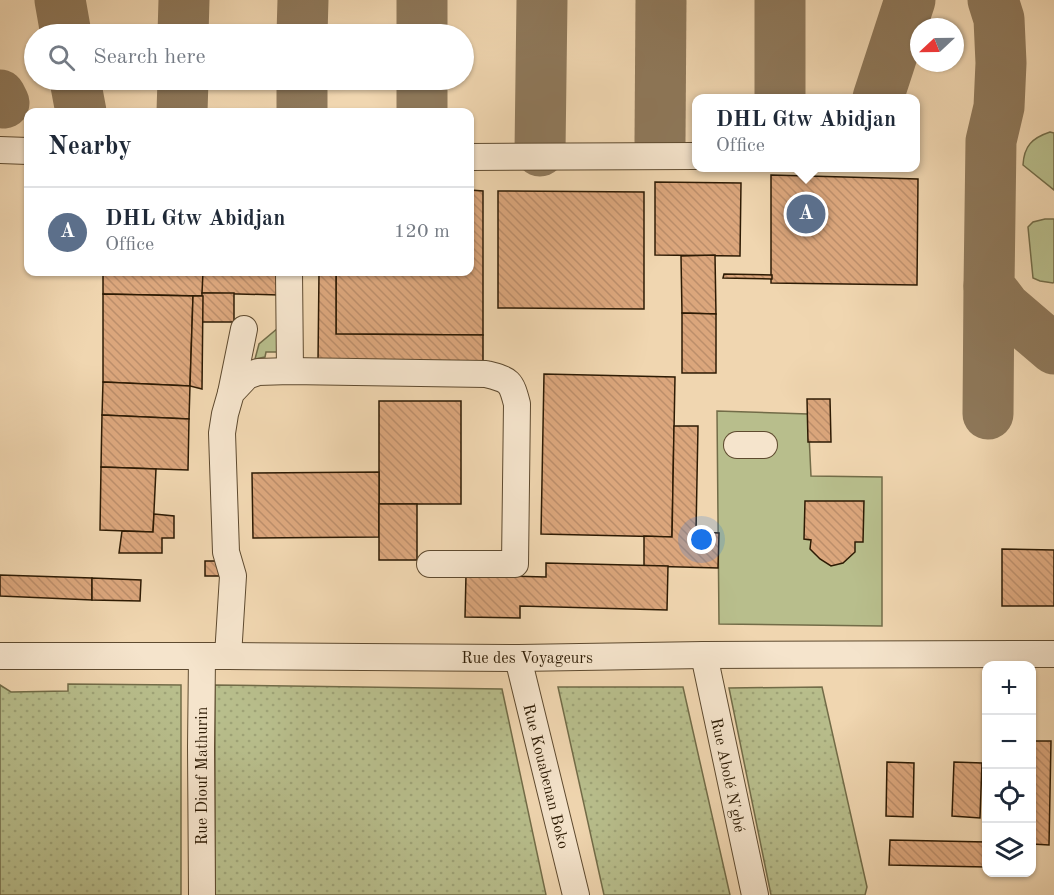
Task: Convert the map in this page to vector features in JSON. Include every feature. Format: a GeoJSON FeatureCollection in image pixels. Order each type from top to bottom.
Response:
{"type":"FeatureCollection","features":[{"type":"Feature","properties":{"kind":"street"},"geometry":{"type":"LineString","coordinates":[[0,150],[24,151]]}},
{"type":"Feature","properties":{"kind":"street"},"geometry":{"type":"LineString","coordinates":[[474,156],[692,156]]}},
{"type":"Feature","properties":{"kind":"street"},"geometry":{"type":"LineString","coordinates":[[289,276],[290,371]]}},
{"type":"Feature","properties":{"kind":"street"},"geometry":{"type":"LineString","coordinates":[[228,656],[233,576],[226,552],[222,433],[244,329]]}},
{"type":"Feature","properties":{"kind":"street"},"geometry":{"type":"LineString","coordinates":[[231,393],[247,376],[258,372],[486,374],[506,379],[513,388],[518,404],[515,564],[430,564]]}},
{"type":"Feature","properties":{"kind":"street"},"geometry":{"type":"LineString","coordinates":[[737,445],[764,445]]}},
{"type":"Feature","properties":{"kind":"street","name":"Rue des Voyageurs"},"geometry":{"type":"LineString","coordinates":[[0,656],[518,658],[1054,654]]}},
{"type":"Feature","properties":{"kind":"street","name":"Rue Abolé N'gbé"},"geometry":{"type":"LineString","coordinates":[[704,655],[755,895]]}},
{"type":"Feature","properties":{"kind":"street","name":"Rue Diouf Mathurin"},"geometry":{"type":"LineString","coordinates":[[202,657],[202,895]]}},
{"type":"Feature","properties":{"kind":"street","name":"Rue Kouabenan Boko"},"geometry":{"type":"LineString","coordinates":[[518,658],[576,895]]}},
{"type":"Feature","properties":{"kind":"green space"},"geometry":{"type":"Polygon","coordinates":[[[1050,132],[1054,133],[1054,190],[1023,165],[1025,153],[1030,144],[1038,137],[1050,132]]]}},
{"type":"Feature","properties":{"kind":"green space"},"geometry":{"type":"Polygon","coordinates":[[[1054,219],[1053,283],[1033,278],[1028,227],[1033,222],[1054,219]]]}},
{"type":"Feature","properties":{"kind":"green space"},"geometry":{"type":"Polygon","coordinates":[[[278,328],[279,352],[266,352],[265,357],[255,359],[259,344],[278,328]]]}},
{"type":"Feature","properties":{"kind":"green space"},"geometry":{"type":"Polygon","coordinates":[[[717,411],[808,414],[811,476],[882,477],[882,626],[719,624],[717,411]]]}},
{"type":"Feature","properties":{"kind":"green space"},"geometry":{"type":"Polygon","coordinates":[[[68,684],[181,685],[181,895],[0,895],[0,685],[11,692],[68,691],[68,684]]]}},
{"type":"Feature","properties":{"kind":"green space"},"geometry":{"type":"Polygon","coordinates":[[[215,685],[502,689],[546,895],[215,895],[215,685]]]}},
{"type":"Feature","properties":{"kind":"green space"},"geometry":{"type":"Polygon","coordinates":[[[558,687],[683,687],[730,895],[604,895],[558,687]]]}},
{"type":"Feature","properties":{"kind":"green space"},"geometry":{"type":"Polygon","coordinates":[[[822,687],[867,887],[865,895],[771,895],[729,688],[822,687]]]}},
{"type":"Feature","properties":{"kind":"building"},"geometry":{"type":"Polygon","coordinates":[[[771,175],[918,179],[917,285],[771,283],[771,175]]]}},
{"type":"Feature","properties":{"kind":"building"},"geometry":{"type":"Polygon","coordinates":[[[655,182],[741,183],[740,256],[655,255],[655,182]]]}},
{"type":"Feature","properties":{"kind":"building"},"geometry":{"type":"Polygon","coordinates":[[[474,190],[483,191],[483,335],[336,334],[336,276],[474,276],[474,190]]]}},
{"type":"Feature","properties":{"kind":"building"},"geometry":{"type":"Polygon","coordinates":[[[498,191],[644,192],[644,309],[498,308],[498,191]]]}},
{"type":"Feature","properties":{"kind":"building"},"geometry":{"type":"Polygon","coordinates":[[[715,255],[716,314],[682,313],[681,256],[715,255]]]}},
{"type":"Feature","properties":{"kind":"building"},"geometry":{"type":"Polygon","coordinates":[[[724,274],[772,275],[772,279],[723,278],[724,274]]]}},
{"type":"Feature","properties":{"kind":"building"},"geometry":{"type":"Polygon","coordinates":[[[103,276],[203,276],[203,296],[103,294],[103,276]]]}},
{"type":"Feature","properties":{"kind":"building"},"geometry":{"type":"Polygon","coordinates":[[[203,276],[280,276],[279,295],[202,293],[203,276]]]}},
{"type":"Feature","properties":{"kind":"building"},"geometry":{"type":"Polygon","coordinates":[[[319,276],[336,276],[336,334],[483,335],[483,363],[318,362],[319,276]]]}},
{"type":"Feature","properties":{"kind":"building"},"geometry":{"type":"Polygon","coordinates":[[[202,293],[234,293],[234,322],[202,322],[202,293]]]}},
{"type":"Feature","properties":{"kind":"building"},"geometry":{"type":"Polygon","coordinates":[[[103,294],[193,296],[190,386],[103,382],[103,294]]]}},
{"type":"Feature","properties":{"kind":"building"},"geometry":{"type":"Polygon","coordinates":[[[193,296],[203,296],[202,389],[190,386],[193,296]]]}},
{"type":"Feature","properties":{"kind":"building"},"geometry":{"type":"Polygon","coordinates":[[[682,313],[716,314],[716,373],[682,373],[682,313]]]}},
{"type":"Feature","properties":{"kind":"building"},"geometry":{"type":"Polygon","coordinates":[[[544,374],[675,377],[672,537],[541,534],[544,374]]]}},
{"type":"Feature","properties":{"kind":"building"},"geometry":{"type":"Polygon","coordinates":[[[103,382],[190,386],[189,419],[102,415],[103,382]]]}},
{"type":"Feature","properties":{"kind":"building"},"geometry":{"type":"Polygon","coordinates":[[[807,399],[830,399],[831,442],[808,442],[807,399]]]}},
{"type":"Feature","properties":{"kind":"building"},"geometry":{"type":"Polygon","coordinates":[[[379,401],[461,401],[461,504],[379,504],[379,401]]]}},
{"type":"Feature","properties":{"kind":"building"},"geometry":{"type":"Polygon","coordinates":[[[102,415],[189,419],[188,470],[101,467],[102,415]]]}},
{"type":"Feature","properties":{"kind":"building"},"geometry":{"type":"Polygon","coordinates":[[[674,426],[698,426],[696,532],[719,533],[718,568],[644,566],[644,536],[672,537],[674,426]]]}},
{"type":"Feature","properties":{"kind":"building"},"geometry":{"type":"Polygon","coordinates":[[[101,467],[156,469],[153,532],[100,530],[101,467]]]}},
{"type":"Feature","properties":{"kind":"building"},"geometry":{"type":"Polygon","coordinates":[[[379,472],[379,537],[253,538],[252,473],[379,472]]]}},
{"type":"Feature","properties":{"kind":"building"},"geometry":{"type":"Polygon","coordinates":[[[805,501],[864,501],[863,542],[855,542],[855,552],[843,563],[831,566],[810,549],[811,540],[804,539],[805,501]]]}},
{"type":"Feature","properties":{"kind":"building"},"geometry":{"type":"Polygon","coordinates":[[[379,504],[417,504],[417,560],[379,560],[379,504]]]}},
{"type":"Feature","properties":{"kind":"building"},"geometry":{"type":"Polygon","coordinates":[[[154,514],[174,516],[174,538],[162,538],[162,553],[119,553],[122,531],[153,532],[154,514]]]}},
{"type":"Feature","properties":{"kind":"building"},"geometry":{"type":"Polygon","coordinates":[[[1002,549],[1054,550],[1054,606],[1002,606],[1002,549]]]}},
{"type":"Feature","properties":{"kind":"building"},"geometry":{"type":"Polygon","coordinates":[[[205,561],[219,561],[220,576],[205,576],[205,561]]]}},
{"type":"Feature","properties":{"kind":"building"},"geometry":{"type":"Polygon","coordinates":[[[546,563],[668,566],[667,610],[520,606],[520,618],[465,617],[466,575],[546,577],[546,563]]]}},
{"type":"Feature","properties":{"kind":"building"},"geometry":{"type":"Polygon","coordinates":[[[0,575],[92,578],[92,600],[0,596],[0,575]]]}},
{"type":"Feature","properties":{"kind":"building"},"geometry":{"type":"Polygon","coordinates":[[[92,578],[141,580],[140,601],[92,600],[92,578]]]}},
{"type":"Feature","properties":{"kind":"building"},"geometry":{"type":"Polygon","coordinates":[[[1036,741],[1051,741],[1049,845],[1036,844],[1036,741]]]}},
{"type":"Feature","properties":{"kind":"building"},"geometry":{"type":"Polygon","coordinates":[[[887,762],[914,763],[913,817],[886,816],[887,762]]]}},
{"type":"Feature","properties":{"kind":"building"},"geometry":{"type":"Polygon","coordinates":[[[954,762],[982,763],[980,818],[952,816],[954,762]]]}},
{"type":"Feature","properties":{"kind":"building"},"geometry":{"type":"Polygon","coordinates":[[[890,840],[982,842],[982,867],[889,865],[890,840]]]}},
{"type":"Feature","properties":{"kind":"taxiway"},"geometry":{"type":"LineString","coordinates":[[60,0],[64,24]]}},
{"type":"Feature","properties":{"kind":"taxiway"},"geometry":{"type":"LineString","coordinates":[[183,24],[184,0]]}},
{"type":"Feature","properties":{"kind":"taxiway"},"geometry":{"type":"LineString","coordinates":[[302,24],[303,0]]}},
{"type":"Feature","properties":{"kind":"taxiway"},"geometry":{"type":"LineString","coordinates":[[422,0],[422,24]]}},
{"type":"Feature","properties":{"kind":"taxiway"},"geometry":{"type":"LineString","coordinates":[[540,151],[542,0]]}},
{"type":"Feature","properties":{"kind":"taxiway"},"geometry":{"type":"LineString","coordinates":[[660,141],[661,0]]}},
{"type":"Feature","properties":{"kind":"taxiway"},"geometry":{"type":"LineString","coordinates":[[780,0],[780,94]]}},
{"type":"Feature","properties":{"kind":"taxiway"},"geometry":{"type":"LineString","coordinates":[[879,94],[910,0]]}},
{"type":"Feature","properties":{"kind":"taxiway"},"geometry":{"type":"LineString","coordinates":[[993,0],[999,19],[1001,63],[999,107],[991,141],[989,286],[1005,307],[1054,349]]}},
{"type":"Feature","properties":{"kind":"taxiway"},"geometry":{"type":"LineString","coordinates":[[77,90],[80,108]]}},
{"type":"Feature","properties":{"kind":"taxiway"},"geometry":{"type":"LineString","coordinates":[[182,108],[183,90]]}},
{"type":"Feature","properties":{"kind":"taxiway"},"geometry":{"type":"LineString","coordinates":[[302,90],[302,108]]}},
{"type":"Feature","properties":{"kind":"taxiway"},"geometry":{"type":"LineString","coordinates":[[422,90],[422,108]]}},
{"type":"Feature","properties":{"kind":"taxiway"},"geometry":{"type":"LineString","coordinates":[[0,95],[4,103]]}},
{"type":"Feature","properties":{"kind":"taxiway"},"geometry":{"type":"LineString","coordinates":[[988,414],[989,286]]}},
{"type":"Feature","properties":{"kind":"place","name":"DHL Gtw Abidjan"},"geometry":{"type":"Point","coordinates":[806,214]}}]}
